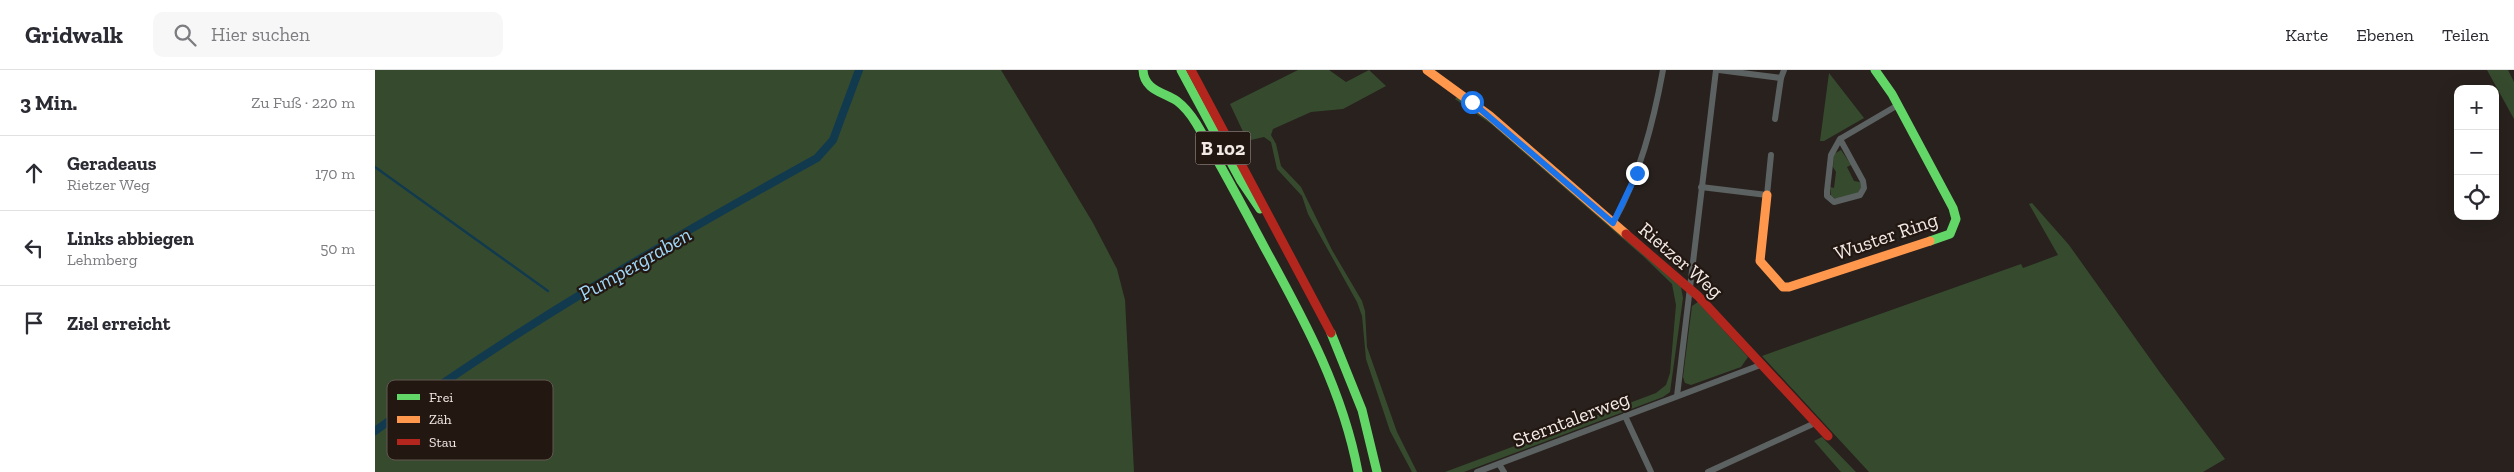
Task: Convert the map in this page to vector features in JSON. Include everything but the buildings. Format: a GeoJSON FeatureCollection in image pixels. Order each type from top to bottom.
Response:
{"type":"FeatureCollection","features":[{"type":"Feature","properties":{"kind":"street"},"geometry":{"type":"LineString","coordinates":[[1143,70],[1143,77],[1147,85],[1179,103],[1199,126],[1301,315],[1338,394],[1351,438],[1358,472]]}},
{"type":"Feature","properties":{"kind":"street","name":"B 102"},"geometry":{"type":"LineString","coordinates":[[1181,70],[1241,181],[1255,203],[1271,221]]}},
{"type":"Feature","properties":{"kind":"street","name":"B 102"},"geometry":{"type":"LineString","coordinates":[[1191,70],[1342,359],[1362,410],[1377,472]]}},
{"type":"Feature","properties":{"kind":"street","name":"Rietzer Weg"},"geometry":{"type":"LineString","coordinates":[[1427,70],[1490,116],[1707,304],[1828,436]]}},
{"type":"Feature","properties":{"kind":"street"},"geometry":{"type":"LineString","coordinates":[[1613,223],[1623,204],[1642,157],[1663,70]]}},
{"type":"Feature","properties":{"kind":"street"},"geometry":{"type":"LineString","coordinates":[[1677,396],[1701,187],[1717,70],[1781,78]]}},
{"type":"Feature","properties":{"kind":"street"},"geometry":{"type":"LineString","coordinates":[[1775,119],[1781,78],[1784,70]]}},
{"type":"Feature","properties":{"kind":"street","name":"Wuster Ring"},"geometry":{"type":"LineString","coordinates":[[1771,155],[1760,261],[1783,287],[1789,288],[1950,234],[1956,219],[1953,208],[1898,105],[1875,70]]}},
{"type":"Feature","properties":{"kind":"street"},"geometry":{"type":"LineString","coordinates":[[1840,139],[1863,181],[1864,188],[1860,195],[1834,202],[1827,196],[1827,191],[1831,155],[1840,139],[1898,105]]}},
{"type":"Feature","properties":{"kind":"street"},"geometry":{"type":"LineString","coordinates":[[1701,187],[1767,195]]}},
{"type":"Feature","properties":{"kind":"street","name":"Sterntalerweg"},"geometry":{"type":"LineString","coordinates":[[1477,472],[1763,364]]}},
{"type":"Feature","properties":{"kind":"street"},"geometry":{"type":"LineString","coordinates":[[1625,416],[1651,472]]}},
{"type":"Feature","properties":{"kind":"street"},"geometry":{"type":"LineString","coordinates":[[1708,472],[1815,423]]}},
{"type":"Feature","properties":{"kind":"street"},"geometry":{"type":"LineString","coordinates":[[1499,464],[1504,472]]}},
{"type":"Feature","properties":{"kind":"green space"},"geometry":{"type":"Polygon","coordinates":[[[375,70],[1001,70],[1093,223],[1117,269],[1125,300],[1134,472],[375,472],[375,70]]]}},
{"type":"Feature","properties":{"kind":"green space"},"geometry":{"type":"Polygon","coordinates":[[[1298,70],[1329,70],[1346,82],[1369,70],[1386,86],[1343,109],[1311,112],[1273,129],[1271,135],[1276,144],[1281,166],[1301,187],[1332,250],[1362,301],[1365,311],[1367,347],[1397,432],[1417,472],[1412,472],[1390,431],[1366,359],[1362,316],[1357,302],[1308,214],[1302,196],[1277,169],[1271,142],[1264,137],[1251,140],[1246,138],[1230,104],[1298,70]]]}},
{"type":"Feature","properties":{"kind":"green space"},"geometry":{"type":"Polygon","coordinates":[[[2487,70],[2508,70],[2514,82],[2514,119],[2499,92],[2499,85],[2495,85],[2487,70]]]}},
{"type":"Feature","properties":{"kind":"green space"},"geometry":{"type":"Polygon","coordinates":[[[1829,73],[1864,118],[1824,141],[1820,141],[1829,73]]]}},
{"type":"Feature","properties":{"kind":"green space"},"geometry":{"type":"Polygon","coordinates":[[[1458,96],[1480,111],[1681,287],[1683,298],[1670,392],[1663,397],[1464,472],[1445,472],[1656,393],[1666,385],[1670,373],[1676,305],[1672,284],[1644,257],[1491,124],[1455,99],[1458,96]]]}},
{"type":"Feature","properties":{"kind":"green space"},"geometry":{"type":"Polygon","coordinates":[[[1841,150],[1851,165],[1847,167],[1854,181],[1860,182],[1861,187],[1858,193],[1836,199],[1831,196],[1830,187],[1834,188],[1836,172],[1833,167],[1834,154],[1841,150]]]}},
{"type":"Feature","properties":{"kind":"green space"},"geometry":{"type":"Polygon","coordinates":[[[2032,203],[2069,245],[2161,374],[2225,459],[2203,472],[1869,472],[1762,356],[2021,264],[2023,268],[2058,255],[2029,204],[2032,203]]]}},
{"type":"Feature","properties":{"kind":"green space"},"geometry":{"type":"Polygon","coordinates":[[[1698,302],[1748,357],[1741,367],[1691,385],[1685,383],[1683,377],[1692,306],[1698,302]]]}},
{"type":"Feature","properties":{"kind":"green space"},"geometry":{"type":"Polygon","coordinates":[[[1822,437],[1856,472],[1841,472],[1814,441],[1822,437]]]}},
{"type":"Feature","properties":{"kind":"waterway","name":"Pumpergraben"},"geometry":{"type":"LineString","coordinates":[[448,380],[536,322],[647,254],[817,158],[833,140],[859,70]]}},
{"type":"Feature","properties":{"kind":"waterway"},"geometry":{"type":"LineString","coordinates":[[375,167],[548,291]]}},
{"type":"Feature","properties":{"kind":"waterway","name":"Pumpergraben"},"geometry":{"type":"LineString","coordinates":[[375,431],[387,422]]}},
{"type":"Feature","properties":{"kind":"traffic: fast"},"geometry":{"type":"LineString","coordinates":[[1143,70],[1144,77],[1155,90],[1177,101],[1194,120],[1281,279],[1309,332],[1333,386],[1343,414],[1358,472]]}},
{"type":"Feature","properties":{"kind":"traffic: fast"},"geometry":{"type":"LineString","coordinates":[[1181,70],[1241,181],[1260,209]]}},
{"type":"Feature","properties":{"kind":"traffic: fast"},"geometry":{"type":"LineString","coordinates":[[1875,70],[1892,94],[1953,208],[1956,219],[1950,234],[1930,241]]}},
{"type":"Feature","properties":{"kind":"traffic: fast"},"geometry":{"type":"LineString","coordinates":[[1331,333],[1362,410],[1377,472]]}},
{"type":"Feature","properties":{"kind":"traffic: slow"},"geometry":{"type":"LineString","coordinates":[[1427,70],[1490,116],[1626,234]]}},
{"type":"Feature","properties":{"kind":"traffic: slow"},"geometry":{"type":"LineString","coordinates":[[1767,195],[1760,261],[1783,287],[1789,287],[1930,241]]}},
{"type":"Feature","properties":{"kind":"traffic: jam"},"geometry":{"type":"LineString","coordinates":[[1191,70],[1331,333]]}},
{"type":"Feature","properties":{"kind":"traffic: jam"},"geometry":{"type":"LineString","coordinates":[[1626,234],[1698,296],[1828,436]]}},
{"type":"Feature","properties":{"kind":"route"},"geometry":{"type":"LineString","coordinates":[[1472,102],[1613,223],[1637,173]]}}]}
